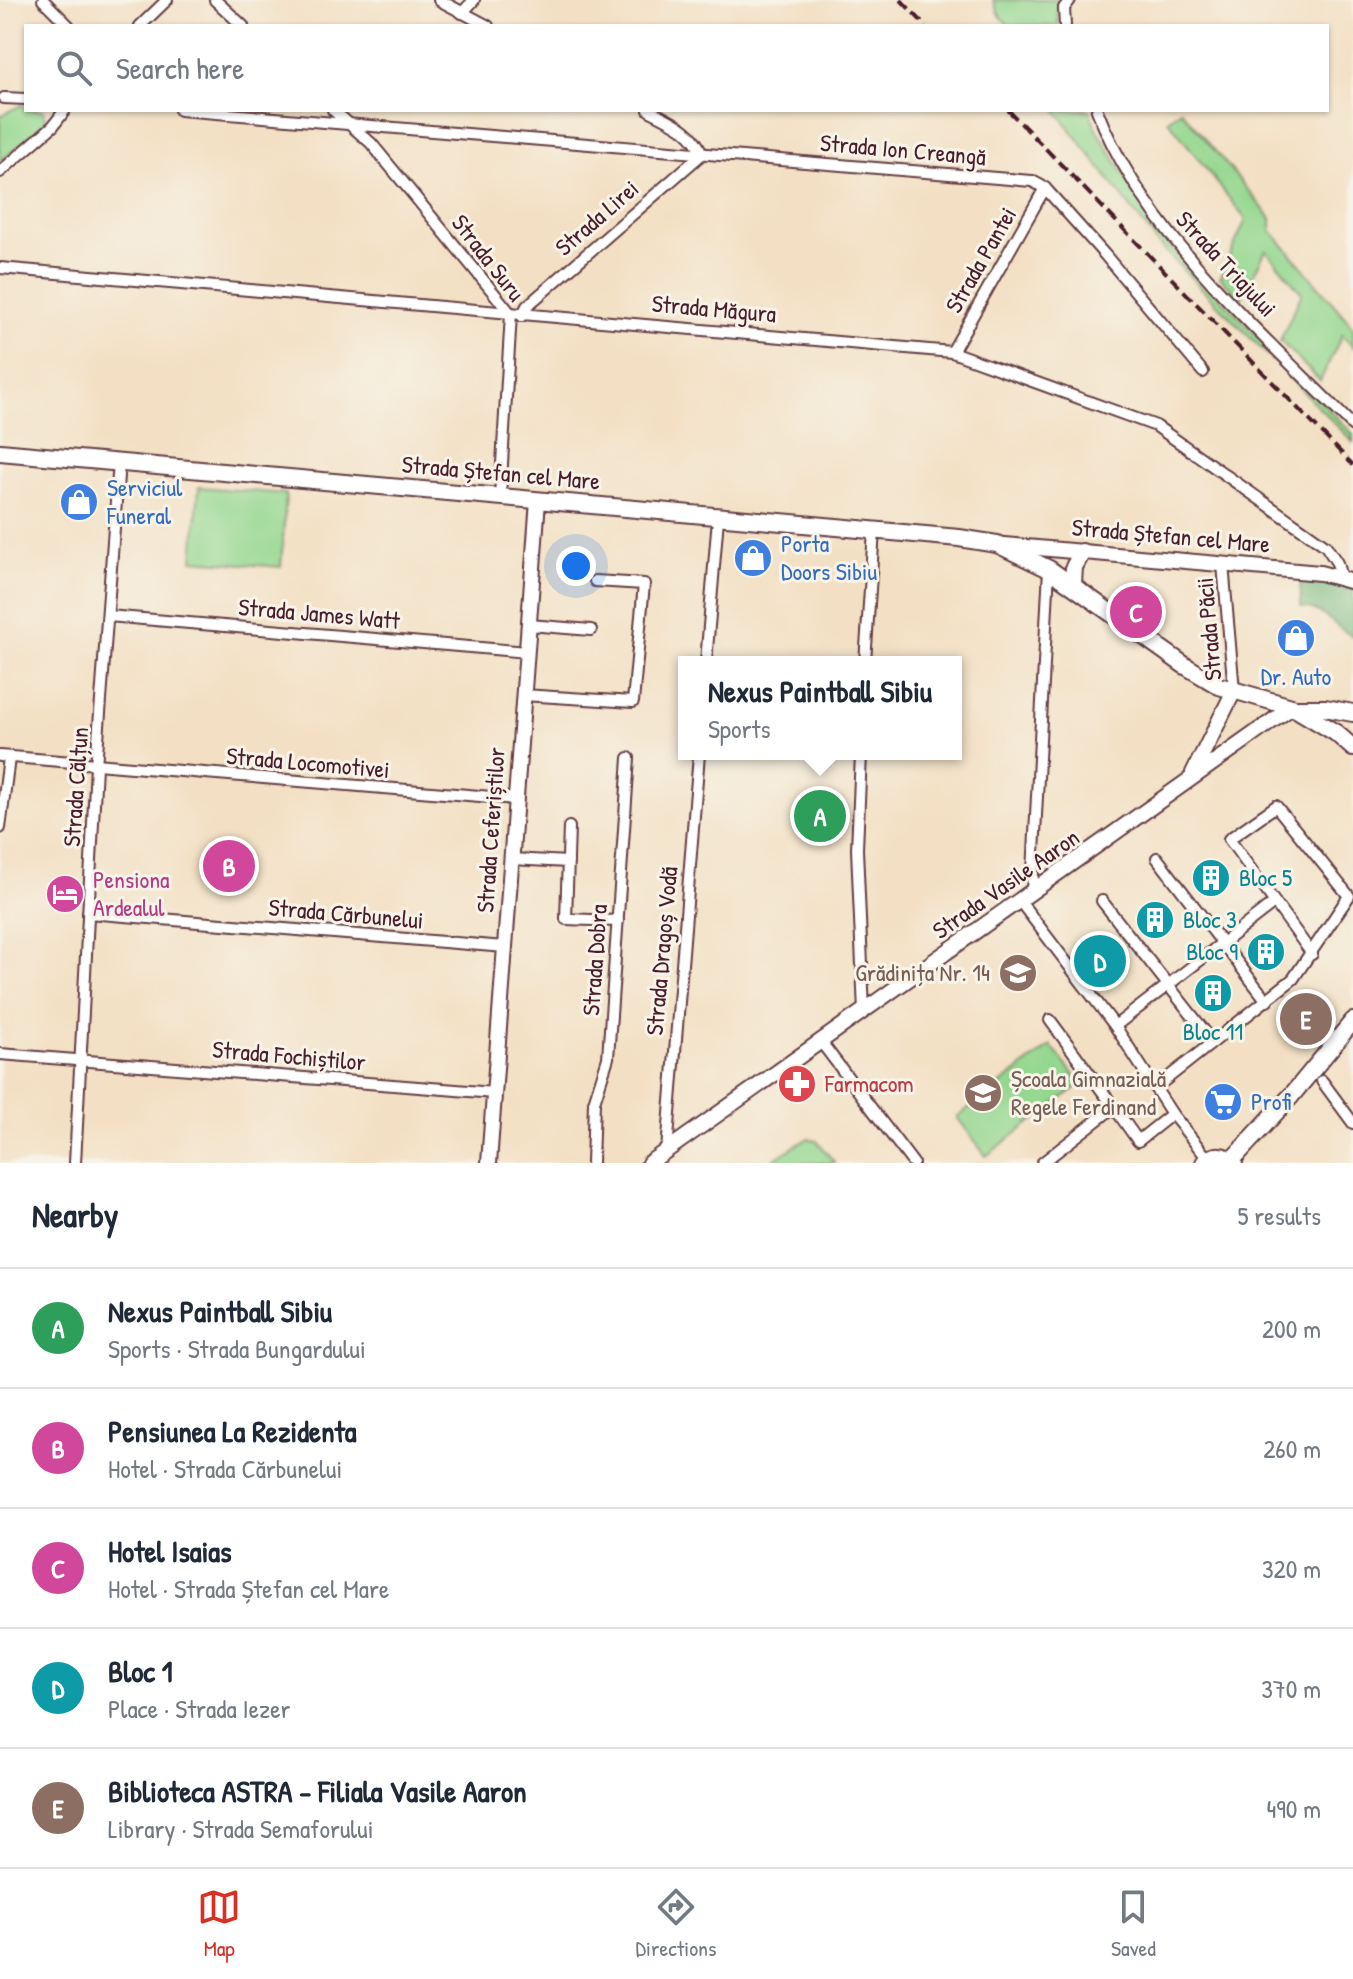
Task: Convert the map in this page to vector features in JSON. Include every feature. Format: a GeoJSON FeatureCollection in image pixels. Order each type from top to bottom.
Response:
{"type":"FeatureCollection","features":[{"type":"Feature","properties":{"kind":"main road","name":"Strada Ștefan cel Mare"},"geometry":{"type":"LineString","coordinates":[[0,452],[997,544],[1073,584],[1184,665],[1219,686],[1294,708],[1325,708],[1353,713]]}},
{"type":"Feature","properties":{"kind":"main road"},"geometry":{"type":"LineString","coordinates":[[1073,584],[1074,567],[1082,552]]}},
{"type":"Feature","properties":{"kind":"main road"},"geometry":{"type":"LineString","coordinates":[[1294,708],[1336,733],[1353,748]]}},
{"type":"Feature","properties":{"kind":"main road"},"geometry":{"type":"LineString","coordinates":[[1206,1161],[1220,1155],[1233,1162],[1353,1021]]}},
{"type":"Feature","properties":{"kind":"street"},"geometry":{"type":"LineString","coordinates":[[43,0],[67,24]]}},
{"type":"Feature","properties":{"kind":"street"},"geometry":{"type":"LineString","coordinates":[[142,24],[167,0]]}},
{"type":"Feature","properties":{"kind":"street"},"geometry":{"type":"LineString","coordinates":[[215,0],[241,24]]}},
{"type":"Feature","properties":{"kind":"street"},"geometry":{"type":"LineString","coordinates":[[439,0],[484,24]]}},
{"type":"Feature","properties":{"kind":"street"},"geometry":{"type":"LineString","coordinates":[[462,13],[474,0]]}},
{"type":"Feature","properties":{"kind":"street"},"geometry":{"type":"LineString","coordinates":[[1065,24],[1064,8],[1070,0]]}},
{"type":"Feature","properties":{"kind":"street"},"geometry":{"type":"LineString","coordinates":[[1,98],[24,99]]}},
{"type":"Feature","properties":{"kind":"street"},"geometry":{"type":"LineString","coordinates":[[0,172],[53,126],[64,112]]}},
{"type":"Feature","properties":{"kind":"street","name":"Strada Ion Creangă"},"geometry":{"type":"LineString","coordinates":[[204,112],[1032,181],[1045,188]]}},
{"type":"Feature","properties":{"kind":"street","name":"Strada Suru"},"geometry":{"type":"LineString","coordinates":[[335,112],[371,143],[516,315],[500,497]]}},
{"type":"Feature","properties":{"kind":"street"},"geometry":{"type":"LineString","coordinates":[[653,112],[685,129],[698,143],[702,154]]}},
{"type":"Feature","properties":{"kind":"street","name":"Strada Triajului"},"geometry":{"type":"LineString","coordinates":[[1098,112],[1121,160],[1171,236],[1353,426]]}},
{"type":"Feature","properties":{"kind":"street","name":"Strada Lirei"},"geometry":{"type":"LineString","coordinates":[[516,315],[702,154]]}},
{"type":"Feature","properties":{"kind":"street"},"geometry":{"type":"LineString","coordinates":[[1045,188],[1203,372]]}},
{"type":"Feature","properties":{"kind":"street","name":"Strada Pantei"},"geometry":{"type":"LineString","coordinates":[[952,352],[1045,188]]}},
{"type":"Feature","properties":{"kind":"street","name":"Strada Măgura"},"geometry":{"type":"LineString","coordinates":[[0,268],[952,352],[1156,426],[1326,546],[1347,580]]}},
{"type":"Feature","properties":{"kind":"street","name":"Strada Călțun"},"geometry":{"type":"LineString","coordinates":[[75,1163],[96,766],[119,462]]}},
{"type":"Feature","properties":{"kind":"street","name":"Strada Ceferiștilor"},"geometry":{"type":"LineString","coordinates":[[489,1163],[538,500]]}},
{"type":"Feature","properties":{"kind":"street"},"geometry":{"type":"LineString","coordinates":[[706,656],[718,518]]}},
{"type":"Feature","properties":{"kind":"street"},"geometry":{"type":"LineString","coordinates":[[865,656],[874,531]]}},
{"type":"Feature","properties":{"kind":"street","name":"Strada Ștefan cel Mare"},"geometry":{"type":"LineString","coordinates":[[997,544],[1320,573],[1347,580]]}},
{"type":"Feature","properties":{"kind":"street","name":"Strada Păcii"},"geometry":{"type":"LineString","coordinates":[[1223,564],[1234,691]]}},
{"type":"Feature","properties":{"kind":"street"},"geometry":{"type":"LineString","coordinates":[[1049,569],[1026,895],[1206,1161]]}},
{"type":"Feature","properties":{"kind":"street"},"geometry":{"type":"LineString","coordinates":[[523,695],[633,702],[644,584],[595,581]]}},
{"type":"Feature","properties":{"kind":"street","name":"Strada James Watt"},"geometry":{"type":"LineString","coordinates":[[108,616],[527,652]]}},
{"type":"Feature","properties":{"kind":"street"},"geometry":{"type":"LineString","coordinates":[[529,625],[591,630]]}},
{"type":"Feature","properties":{"kind":"street","name":"Strada Vasile Aaron"},"geometry":{"type":"LineString","coordinates":[[1191,777],[1234,691]]}},
{"type":"Feature","properties":{"kind":"street","name":"Strada Vasile Aaron"},"geometry":{"type":"LineString","coordinates":[[649,1163],[1135,821],[1191,777],[1294,708]]}},
{"type":"Feature","properties":{"kind":"street"},"geometry":{"type":"LineString","coordinates":[[0,828],[4,757]]}},
{"type":"Feature","properties":{"kind":"street","name":"Strada Locomotivei"},"geometry":{"type":"LineString","coordinates":[[4,757],[516,799]]}},
{"type":"Feature","properties":{"kind":"street","name":"Strada Dobra"},"geometry":{"type":"LineString","coordinates":[[592,1163],[594,1102],[608,1058],[629,758]]}},
{"type":"Feature","properties":{"kind":"street","name":"Strada Dragoș Vodă"},"geometry":{"type":"LineString","coordinates":[[667,1151],[699,760]]}},
{"type":"Feature","properties":{"kind":"street"},"geometry":{"type":"LineString","coordinates":[[861,760],[857,849],[864,1012]]}},
{"type":"Feature","properties":{"kind":"street"},"geometry":{"type":"LineString","coordinates":[[1155,1088],[1293,979],[1312,954],[1349,896],[1279,807],[1272,807],[1229,839],[1312,954]]}},
{"type":"Feature","properties":{"kind":"street"},"geometry":{"type":"LineString","coordinates":[[569,827],[566,919],[618,921]]}},
{"type":"Feature","properties":{"kind":"street"},"geometry":{"type":"LineString","coordinates":[[1157,858],[1267,1001]]}},
{"type":"Feature","properties":{"kind":"street"},"geometry":{"type":"LineString","coordinates":[[511,859],[568,862]]}},
{"type":"Feature","properties":{"kind":"street"},"geometry":{"type":"LineString","coordinates":[[1102,901],[1213,1042]]}},
{"type":"Feature","properties":{"kind":"street"},"geometry":{"type":"LineString","coordinates":[[1115,1026],[1274,903]]}},
{"type":"Feature","properties":{"kind":"street","name":"Strada Cărbunelui"},"geometry":{"type":"LineString","coordinates":[[88,913],[505,947]]}},
{"type":"Feature","properties":{"kind":"street"},"geometry":{"type":"LineString","coordinates":[[1050,1020],[1138,1141],[1172,1114]]}},
{"type":"Feature","properties":{"kind":"street"},"geometry":{"type":"LineString","coordinates":[[821,1042],[913,1163]]}},
{"type":"Feature","properties":{"kind":"street","name":"Strada Fochiștilor"},"geometry":{"type":"LineString","coordinates":[[0,1054],[494,1093]]}},
{"type":"Feature","properties":{"kind":"street"},"geometry":{"type":"LineString","coordinates":[[1322,1081],[1353,1123]]}},
{"type":"Feature","properties":{"kind":"street"},"geometry":{"type":"LineString","coordinates":[[1042,1163],[1114,1107]]}},
{"type":"Feature","properties":{"kind":"green space"},"geometry":{"type":"Polygon","coordinates":[[[993,0],[1062,0],[1057,5],[1058,24],[1007,24],[993,0]]]}},
{"type":"Feature","properties":{"kind":"green space"},"geometry":{"type":"Polygon","coordinates":[[[21,105],[24,106],[24,112],[43,112],[47,120],[0,162],[0,116],[21,105]]]}},
{"type":"Feature","properties":{"kind":"green space"},"geometry":{"type":"Polygon","coordinates":[[[1058,112],[1090,112],[1098,132],[1168,244],[1353,434],[1353,442],[1160,246],[1058,112]]]}},
{"type":"Feature","properties":{"kind":"green space"},"geometry":{"type":"Polygon","coordinates":[[[1183,112],[1271,218],[1271,230],[1353,327],[1353,347],[1342,335],[1320,381],[1280,341],[1302,293],[1266,250],[1241,299],[1220,277],[1246,220],[1168,120],[1183,112]]]}},
{"type":"Feature","properties":{"kind":"green space"},"geometry":{"type":"Polygon","coordinates":[[[199,487],[286,494],[281,567],[193,560],[199,487]]]}},
{"type":"Feature","properties":{"kind":"green space"},"geometry":{"type":"Polygon","coordinates":[[[1300,578],[1320,578],[1353,589],[1353,636],[1322,614],[1301,607],[1300,578]]]}},
{"type":"Feature","properties":{"kind":"green space"},"geometry":{"type":"Polygon","coordinates":[[[1051,1046],[1081,1084],[986,1156],[957,1117],[1051,1046]]]}},
{"type":"Feature","properties":{"kind":"green space"},"geometry":{"type":"Polygon","coordinates":[[[808,1138],[817,1141],[835,1163],[768,1163],[808,1138]]]}},
{"type":"Feature","properties":{"kind":"railway"},"geometry":{"type":"LineString","coordinates":[[901,0],[924,24]]}},
{"type":"Feature","properties":{"kind":"railway"},"geometry":{"type":"LineString","coordinates":[[1010,112],[1353,465]]}},
{"type":"Feature","properties":{"kind":"place","name":"Serviciul Funeral"},"geometry":{"type":"Point","coordinates":[79,502]}},
{"type":"Feature","properties":{"kind":"place","name":"Porta Doors Sibiu"},"geometry":{"type":"Point","coordinates":[753,558]}},
{"type":"Feature","properties":{"kind":"place","name":"Hotel Isaias"},"geometry":{"type":"Point","coordinates":[1136,612]}},
{"type":"Feature","properties":{"kind":"place","name":"Dr. Auto"},"geometry":{"type":"Point","coordinates":[1296,638]}},
{"type":"Feature","properties":{"kind":"place","name":"Nexus Paintball Sibiu"},"geometry":{"type":"Point","coordinates":[820,816]}},
{"type":"Feature","properties":{"kind":"place","name":"Pensiunea La Rezidenta"},"geometry":{"type":"Point","coordinates":[229,866]}},
{"type":"Feature","properties":{"kind":"place","name":"Bloc 5"},"geometry":{"type":"Point","coordinates":[1211,878]}},
{"type":"Feature","properties":{"kind":"place","name":"Pensiona Ardealul"},"geometry":{"type":"Point","coordinates":[65,894]}},
{"type":"Feature","properties":{"kind":"place","name":"Bloc 3"},"geometry":{"type":"Point","coordinates":[1155,920]}},
{"type":"Feature","properties":{"kind":"place","name":"Bloc 9"},"geometry":{"type":"Point","coordinates":[1266,952]}},
{"type":"Feature","properties":{"kind":"place","name":"Bloc 1"},"geometry":{"type":"Point","coordinates":[1100,961]}},
{"type":"Feature","properties":{"kind":"place","name":"Grădinița Nr. 14"},"geometry":{"type":"Point","coordinates":[1018,973]}},
{"type":"Feature","properties":{"kind":"place","name":"Bloc 11"},"geometry":{"type":"Point","coordinates":[1213,993]}},
{"type":"Feature","properties":{"kind":"place","name":"Biblioteca ASTRA - Filiala Vasile Aaron"},"geometry":{"type":"Point","coordinates":[1306,1019]}},
{"type":"Feature","properties":{"kind":"place","name":"Farmacom"},"geometry":{"type":"Point","coordinates":[797,1084]}},
{"type":"Feature","properties":{"kind":"place","name":"Școala Gimnazială Regele Ferdinand"},"geometry":{"type":"Point","coordinates":[983,1093]}},
{"type":"Feature","properties":{"kind":"place","name":"Profi"},"geometry":{"type":"Point","coordinates":[1223,1102]}}]}
